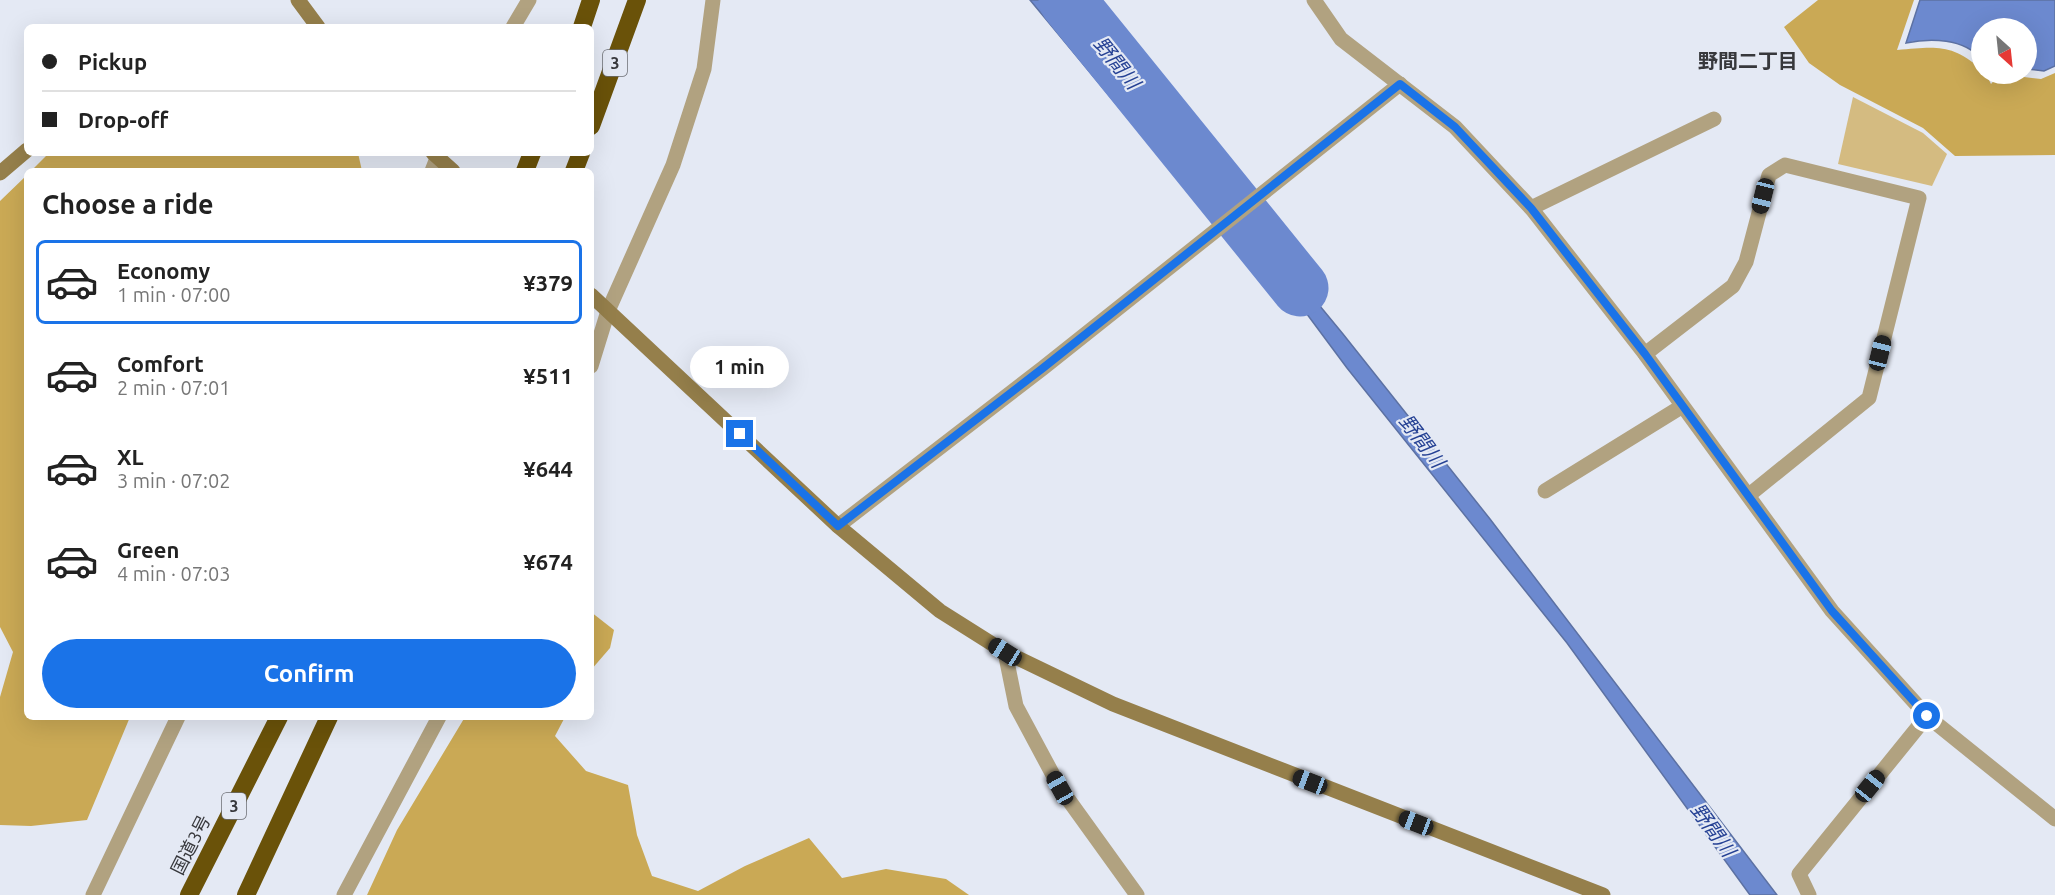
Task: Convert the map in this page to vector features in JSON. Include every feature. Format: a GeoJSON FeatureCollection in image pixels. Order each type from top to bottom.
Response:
{"type":"FeatureCollection","features":[{"type":"Feature","properties":{"kind":"highway"},"geometry":{"type":"LineString","coordinates":[[583,24],[591,0]]}},
{"type":"Feature","properties":{"kind":"highway","name":"3"},"geometry":{"type":"LineString","coordinates":[[594,118],[638,0]]}},
{"type":"Feature","properties":{"kind":"highway","name":"国道3号"},"geometry":{"type":"LineString","coordinates":[[189,895],[277,720]]}},
{"type":"Feature","properties":{"kind":"highway"},"geometry":{"type":"LineString","coordinates":[[246,895],[328,720]]}},
{"type":"Feature","properties":{"kind":"street"},"geometry":{"type":"LineString","coordinates":[[298,0],[316,24]]}},
{"type":"Feature","properties":{"kind":"street"},"geometry":{"type":"LineString","coordinates":[[515,24],[529,0]]}},
{"type":"Feature","properties":{"kind":"street"},"geometry":{"type":"LineString","coordinates":[[594,356],[608,311],[673,165],[704,69],[713,0]]}},
{"type":"Feature","properties":{"kind":"street"},"geometry":{"type":"LineString","coordinates":[[1314,0],[1341,39],[1455,127],[1531,208],[1645,354],[1681,407],[1749,495],[1832,611],[1927,716],[2055,819]]}},
{"type":"Feature","properties":{"kind":"street"},"geometry":{"type":"LineString","coordinates":[[838,526],[1052,360],[1400,84]]}},
{"type":"Feature","properties":{"kind":"street"},"geometry":{"type":"LineString","coordinates":[[1531,208],[1714,119]]}},
{"type":"Feature","properties":{"kind":"street"},"geometry":{"type":"LineString","coordinates":[[0,174],[24,153]]}},
{"type":"Feature","properties":{"kind":"street"},"geometry":{"type":"LineString","coordinates":[[435,158],[449,168]]}},
{"type":"Feature","properties":{"kind":"street"},"geometry":{"type":"LineString","coordinates":[[1645,354],[1733,286],[1746,262],[1769,175],[1785,165],[1919,198],[1869,398],[1749,495]]}},
{"type":"Feature","properties":{"kind":"street"},"geometry":{"type":"LineString","coordinates":[[594,299],[838,526],[940,610],[1005,652],[1113,705],[1603,895]]}},
{"type":"Feature","properties":{"kind":"street"},"geometry":{"type":"LineString","coordinates":[[1545,491],[1681,407]]}},
{"type":"Feature","properties":{"kind":"street"},"geometry":{"type":"LineString","coordinates":[[1005,652],[1016,706],[1032,737],[1060,788],[1137,895]]}},
{"type":"Feature","properties":{"kind":"street"},"geometry":{"type":"LineString","coordinates":[[1809,895],[1799,874],[1927,716]]}},
{"type":"Feature","properties":{"kind":"street"},"geometry":{"type":"LineString","coordinates":[[93,895],[177,720]]}},
{"type":"Feature","properties":{"kind":"street"},"geometry":{"type":"LineString","coordinates":[[344,895],[437,720]]}},
{"type":"Feature","properties":{"kind":"shaded area"},"geometry":{"type":"Polygon","coordinates":[[[1818,0],[1914,0],[1897,50],[1932,48],[1961,55],[1971,62],[1971,84],[2037,84],[2037,79],[2055,73],[2055,155],[1955,156],[1923,128],[1840,85],[1809,63],[1784,27],[1818,0]]]}},
{"type":"Feature","properties":{"kind":"shaded area"},"geometry":{"type":"Polygon","coordinates":[[[1853,97],[1923,133],[1947,154],[1932,186],[1838,164],[1853,97]]]}},
{"type":"Feature","properties":{"kind":"shaded area"},"geometry":{"type":"Polygon","coordinates":[[[46,156],[359,156],[361,168],[34,168],[46,156]]]}},
{"type":"Feature","properties":{"kind":"shaded area"},"geometry":{"type":"Polygon","coordinates":[[[24,178],[24,720],[129,720],[87,820],[31,826],[0,825],[0,697],[13,652],[0,627],[0,201],[24,178]]]}},
{"type":"Feature","properties":{"kind":"shaded area"},"geometry":{"type":"Polygon","coordinates":[[[594,614],[614,630],[610,648],[594,667],[594,614]]]}},
{"type":"Feature","properties":{"kind":"shaded area"},"geometry":{"type":"Polygon","coordinates":[[[463,720],[563,720],[555,736],[586,771],[628,785],[637,835],[652,876],[698,891],[745,866],[809,838],[842,878],[886,869],[946,879],[969,895],[367,895],[397,830],[463,720]]]}},
{"type":"Feature","properties":{"kind":"water","name":"野間川"},"geometry":{"type":"Polygon","coordinates":[[[1030,0],[1056,0],[1206,182],[1282,260],[1490,519],[1777,895],[1750,895],[1567,643],[1347,368],[1298,302],[1253,252],[1184,186],[1030,0]]]}},
{"type":"Feature","properties":{"kind":"water"},"geometry":{"type":"Polygon","coordinates":[[[1920,0],[2055,0],[2055,66],[2044,71],[2037,70],[2037,18],[1971,18],[1971,50],[1946,41],[1925,40],[1906,43],[1920,0]]]}},
{"type":"Feature","properties":{"kind":"waterway","name":"野間川"},"geometry":{"type":"LineString","coordinates":[[1067,0],[1300,288]]}},
{"type":"Feature","properties":{"kind":"district","name":"野間二丁目"},"geometry":{"type":"Point","coordinates":[1748,61]}},
{"type":"Feature","properties":{"kind":"route"},"geometry":{"type":"LineString","coordinates":[[740,434],[838,526],[1043,368],[1400,84],[1455,127],[1531,208],[1645,354],[1681,407],[1749,495],[1832,611],[1927,716]]}}]}
